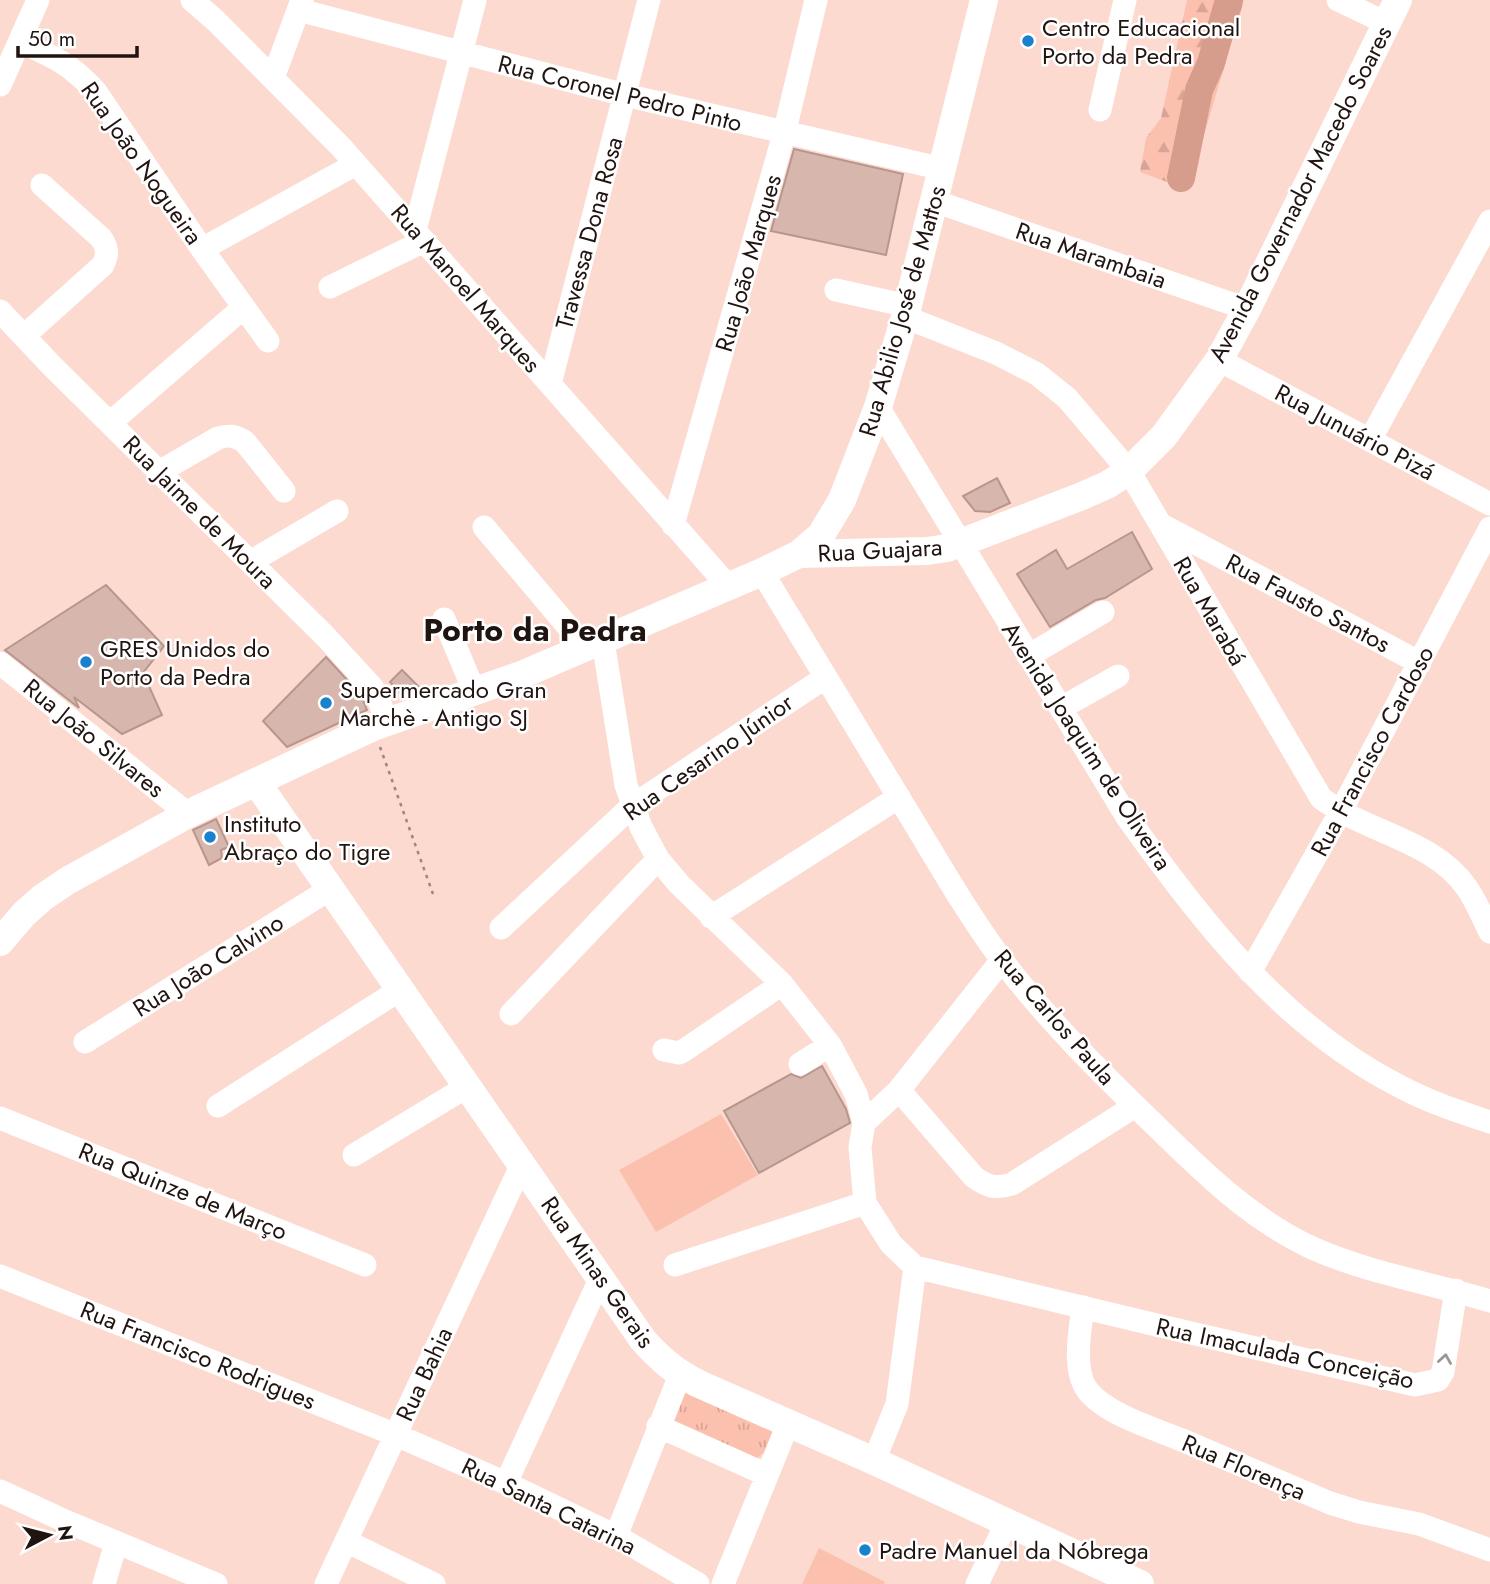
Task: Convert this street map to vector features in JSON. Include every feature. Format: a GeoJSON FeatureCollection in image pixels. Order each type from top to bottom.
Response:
{"type":"FeatureCollection","features":[{"type":"Feature","properties":{"kind":"main road","name":"Rua Abilio José de Mattos"},"geometry":{"type":"LineString","coordinates":[[2,934],[58,887],[188,814],[379,724],[595,644],[729,587],[799,554],[821,535],[842,500],[878,407],[890,359],[907,311],[985,0]]}},
{"type":"Feature","properties":{"kind":"main road","name":"Avenida Governador Macedo Soares"},"geometry":{"type":"LineString","coordinates":[[961,544],[1082,496],[1129,471],[1164,436],[1219,360],[1247,309],[1392,11]]}},
{"type":"Feature","properties":{"kind":"main road","name":"Rua Guajara"},"geometry":{"type":"LineString","coordinates":[[799,554],[927,551],[961,544]]}},
{"type":"Feature","properties":{"kind":"main road","name":"Rua Minas Gerais"},"geometry":{"type":"LineString","coordinates":[[257,783],[643,1340],[680,1375],[874,1461],[1111,1578],[1140,1584]]}},
{"type":"Feature","properties":{"kind":"street"},"geometry":{"type":"LineString","coordinates":[[0,85],[38,0]]}},
{"type":"Feature","properties":{"kind":"street","name":"Rua Manoel Marques"},"geometry":{"type":"LineString","coordinates":[[192,0],[216,21],[356,164],[729,587]]}},
{"type":"Feature","properties":{"kind":"street"},"geometry":{"type":"LineString","coordinates":[[330,287],[419,236],[475,0]]}},
{"type":"Feature","properties":{"kind":"street","name":"Travessa Dona Rosa"},"geometry":{"type":"LineString","coordinates":[[550,384],[649,0]]}},
{"type":"Feature","properties":{"kind":"street","name":"Rua João Marques"},"geometry":{"type":"LineString","coordinates":[[673,525],[784,134],[816,0]]}},
{"type":"Feature","properties":{"kind":"street"},"geometry":{"type":"LineString","coordinates":[[1100,110],[1125,0]]}},
{"type":"Feature","properties":{"kind":"street"},"geometry":{"type":"LineString","coordinates":[[1338,0],[1392,11]]}},
{"type":"Feature","properties":{"kind":"street"},"geometry":{"type":"LineString","coordinates":[[273,79],[300,5]]}},
{"type":"Feature","properties":{"kind":"street","name":"Rua Coronel Pedro Pinto"},"geometry":{"type":"LineString","coordinates":[[300,5],[462,53],[625,96],[943,169]]}},
{"type":"Feature","properties":{"kind":"street","name":"Rua João Nogueira"},"geometry":{"type":"LineString","coordinates":[[20,42],[57,57],[78,72],[96,92],[268,341]]}},
{"type":"Feature","properties":{"kind":"street"},"geometry":{"type":"LineString","coordinates":[[202,249],[356,164]]}},
{"type":"Feature","properties":{"kind":"street"},"geometry":{"type":"LineString","coordinates":[[24,335],[103,265],[107,255],[106,245],[101,238],[42,185]]}},
{"type":"Feature","properties":{"kind":"street","name":"Rua Marambaia"},"geometry":{"type":"LineString","coordinates":[[934,201],[1247,309]]}},
{"type":"Feature","properties":{"kind":"street"},"geometry":{"type":"LineString","coordinates":[[1370,440],[1490,221]]}},
{"type":"Feature","properties":{"kind":"street","name":"Rua Marabá"},"geometry":{"type":"LineString","coordinates":[[836,290],[907,311],[1037,374],[1067,398],[1129,471],[1321,798],[1341,811],[1429,853],[1467,888],[1490,932]]}},
{"type":"Feature","properties":{"kind":"street"},"geometry":{"type":"LineString","coordinates":[[110,423],[244,307]]}},
{"type":"Feature","properties":{"kind":"street","name":"Rua Jaime de Moura"},"geometry":{"type":"LineString","coordinates":[[0,311],[325,636],[372,687],[379,700],[379,724]]}},
{"type":"Feature","properties":{"kind":"street","name":"Rua Junuário Pizá"},"geometry":{"type":"LineString","coordinates":[[1219,360],[1490,504]]}},
{"type":"Feature","properties":{"kind":"street","name":"Avenida Joaquim de Oliveira"},"geometry":{"type":"LineString","coordinates":[[878,407],[1127,817],[1196,908],[1250,972],[1286,1007],[1359,1062],[1400,1087],[1490,1122]]}},
{"type":"Feature","properties":{"kind":"street"},"geometry":{"type":"LineString","coordinates":[[159,472],[218,438],[237,436],[245,442],[284,491]]}},
{"type":"Feature","properties":{"kind":"street"},"geometry":{"type":"LineString","coordinates":[[250,562],[337,511]]}},
{"type":"Feature","properties":{"kind":"street","name":"Rua Fausto Santos"},"geometry":{"type":"LineString","coordinates":[[1159,524],[1420,663]]}},
{"type":"Feature","properties":{"kind":"street"},"geometry":{"type":"LineString","coordinates":[[484,527],[595,644],[632,806],[658,859],[711,917],[782,984],[830,1045],[856,1094],[864,1123],[860,1147],[865,1203],[891,1244],[915,1267],[1083,1307]]}},
{"type":"Feature","properties":{"kind":"street","name":"Rua Francisco Cardoso"},"geometry":{"type":"LineString","coordinates":[[1250,972],[1341,811],[1490,528]]}},
{"type":"Feature","properties":{"kind":"street","name":"Rua Carlos Paula"},"geometry":{"type":"LineString","coordinates":[[762,572],[951,883],[1002,960],[1080,1050],[1135,1106],[1199,1168],[1267,1223],[1311,1247],[1363,1267],[1490,1301]]}},
{"type":"Feature","properties":{"kind":"street"},"geometry":{"type":"LineString","coordinates":[[1028,656],[1103,612]]}},
{"type":"Feature","properties":{"kind":"street"},"geometry":{"type":"LineString","coordinates":[[444,619],[474,691]]}},
{"type":"Feature","properties":{"kind":"street","name":"Rua João Silvares"},"geometry":{"type":"LineString","coordinates":[[0,663],[188,814]]}},
{"type":"Feature","properties":{"kind":"street"},"geometry":{"type":"LineString","coordinates":[[1061,708],[1118,676]]}},
{"type":"Feature","properties":{"kind":"street","name":"Rua Cesarino Júnior"},"geometry":{"type":"LineString","coordinates":[[501,928],[632,806],[826,677]]}},
{"type":"Feature","properties":{"kind":"street"},"geometry":{"type":"LineString","coordinates":[[711,917],[899,797]]}},
{"type":"Feature","properties":{"kind":"street"},"geometry":{"type":"LineString","coordinates":[[511,1014],[658,859]]}},
{"type":"Feature","properties":{"kind":"street","name":"Rua João Calvino"},"geometry":{"type":"LineString","coordinates":[[85,1042],[330,889]]}},
{"type":"Feature","properties":{"kind":"street"},"geometry":{"type":"LineString","coordinates":[[864,1123],[899,1090],[1002,960]]}},
{"type":"Feature","properties":{"kind":"street"},"geometry":{"type":"LineString","coordinates":[[664,1050],[679,1053],[782,984]]}},
{"type":"Feature","properties":{"kind":"street"},"geometry":{"type":"LineString","coordinates":[[218,1106],[401,989]]}},
{"type":"Feature","properties":{"kind":"street"},"geometry":{"type":"LineString","coordinates":[[800,1064],[830,1045]]}},
{"type":"Feature","properties":{"kind":"street"},"geometry":{"type":"LineString","coordinates":[[354,1155],[468,1086]]}},
{"type":"Feature","properties":{"kind":"street"},"geometry":{"type":"LineString","coordinates":[[899,1090],[974,1177],[987,1186],[998,1188],[1012,1184],[1135,1106]]}},
{"type":"Feature","properties":{"kind":"street","name":"Rua Quinze de Março"},"geometry":{"type":"LineString","coordinates":[[0,1118],[365,1265]]}},
{"type":"Feature","properties":{"kind":"street","name":"Rua Bahia"},"geometry":{"type":"LineString","coordinates":[[326,1584],[522,1164]]}},
{"type":"Feature","properties":{"kind":"street"},"geometry":{"type":"LineString","coordinates":[[675,1265],[865,1203]]}},
{"type":"Feature","properties":{"kind":"street"},"geometry":{"type":"LineString","coordinates":[[874,1461],[897,1404],[915,1267]]}},
{"type":"Feature","properties":{"kind":"street","name":"Rua Francisco Rodrigues"},"geometry":{"type":"LineString","coordinates":[[0,1276],[396,1435]]}},
{"type":"Feature","properties":{"kind":"street"},"geometry":{"type":"LineString","coordinates":[[506,1483],[601,1277]]}},
{"type":"Feature","properties":{"kind":"street","name":"Rua Imaculada Conceição"},"geometry":{"type":"LineString","coordinates":[[1083,1307],[1415,1385],[1438,1380],[1443,1372],[1456,1290]]}},
{"type":"Feature","properties":{"kind":"street","name":"Rua Florença"},"geometry":{"type":"LineString","coordinates":[[1083,1307],[1078,1342],[1080,1365],[1086,1390],[1102,1404],[1330,1503],[1419,1524],[1490,1550]]}},
{"type":"Feature","properties":{"kind":"street"},"geometry":{"type":"LineString","coordinates":[[616,1536],[680,1375]]}},
{"type":"Feature","properties":{"kind":"street"},"geometry":{"type":"LineString","coordinates":[[723,1584],[788,1424]]}},
{"type":"Feature","properties":{"kind":"street"},"geometry":{"type":"LineString","coordinates":[[658,1426],[767,1475]]}},
{"type":"Feature","properties":{"kind":"street","name":"Rua Santa Catarina"},"geometry":{"type":"LineString","coordinates":[[396,1435],[506,1483],[616,1536],[698,1584]]}},
{"type":"Feature","properties":{"kind":"street"},"geometry":{"type":"LineString","coordinates":[[0,1491],[216,1584]]}},
{"type":"Feature","properties":{"kind":"street"},"geometry":{"type":"LineString","coordinates":[[977,1584],[1006,1524]]}},
{"type":"Feature","properties":{"kind":"street"},"geometry":{"type":"LineString","coordinates":[[346,1541],[434,1584]]}},
{"type":"Feature","properties":{"kind":"street"},"geometry":{"type":"LineString","coordinates":[[104,1584],[116,1543]]}},
{"type":"Feature","properties":{"kind":"path"},"geometry":{"type":"LineString","coordinates":[[379,724],[433,894]]}},
{"type":"Feature","properties":{"kind":"green space"},"geometry":{"type":"Polygon","coordinates":[[[1187,0],[1244,0],[1194,169],[1178,186],[1140,172],[1146,138],[1161,118],[1187,0]]]}},
{"type":"Feature","properties":{"kind":"green space"},"geometry":{"type":"Polygon","coordinates":[[[721,1114],[758,1175],[656,1232],[619,1170],[721,1114]]]}},
{"type":"Feature","properties":{"kind":"green space"},"geometry":{"type":"Polygon","coordinates":[[[684,1386],[692,1387],[774,1432],[766,1451],[756,1459],[669,1420],[684,1386]]]}},
{"type":"Feature","properties":{"kind":"green space"},"geometry":{"type":"Polygon","coordinates":[[[819,1548],[885,1582],[884,1584],[802,1584],[819,1548]]]}},
{"type":"Feature","properties":{"kind":"building"},"geometry":{"type":"Polygon","coordinates":[[[794,149],[903,174],[886,255],[771,231],[794,149]]]}},
{"type":"Feature","properties":{"kind":"building"},"geometry":{"type":"Polygon","coordinates":[[[997,478],[1010,503],[990,512],[975,511],[963,496],[997,478]]]}},
{"type":"Feature","properties":{"kind":"building"},"geometry":{"type":"Polygon","coordinates":[[[1132,532],[1152,569],[1050,627],[1017,574],[1056,550],[1067,569],[1132,532]]]}},
{"type":"Feature","properties":{"kind":"building","name":"GRES Unidos do Porto da Pedra"},"geometry":{"type":"Polygon","coordinates":[[[106,585],[164,646],[143,673],[162,715],[122,734],[74,697],[79,708],[5,650],[106,585]]]}},
{"type":"Feature","properties":{"kind":"building","name":"Supermercado Gran Marchè - Antigo SJ"},"geometry":{"type":"Polygon","coordinates":[[[326,657],[361,695],[367,710],[287,747],[263,721],[326,657]]]}},
{"type":"Feature","properties":{"kind":"building"},"geometry":{"type":"Polygon","coordinates":[[[402,670],[421,689],[406,698],[390,682],[402,670]]]}},
{"type":"Feature","properties":{"kind":"building","name":"Instituto Abraço do Tigre"},"geometry":{"type":"Polygon","coordinates":[[[216,819],[229,847],[221,850],[222,858],[209,865],[193,830],[216,819]]]}},
{"type":"Feature","properties":{"kind":"building"},"geometry":{"type":"Polygon","coordinates":[[[822,1066],[846,1109],[850,1123],[759,1173],[724,1111],[791,1074],[801,1078],[822,1066]]]}},
{"type":"Feature","properties":{"kind":"waterway"},"geometry":{"type":"LineString","coordinates":[[1181,178],[1199,90],[1211,63],[1229,0]]}},
{"type":"Feature","properties":{"kind":"place","name":"Centro Educacional Porto da Pedra"},"geometry":{"type":"Point","coordinates":[1028,41]}},
{"type":"Feature","properties":{"kind":"place","name":"GRES Unidos do Porto da Pedra"},"geometry":{"type":"Point","coordinates":[86,662]}},
{"type":"Feature","properties":{"kind":"place","name":"Supermercado Gran Marchè - Antigo SJ"},"geometry":{"type":"Point","coordinates":[326,703]}},
{"type":"Feature","properties":{"kind":"place","name":"Instituto Abraço do Tigre"},"geometry":{"type":"Point","coordinates":[210,837]}},
{"type":"Feature","properties":{"kind":"place","name":"Padre Manuel da Nóbrega"},"geometry":{"type":"Point","coordinates":[865,1550]}},
{"type":"Feature","properties":{"kind":"district","name":"Porto da Pedra"},"geometry":{"type":"Point","coordinates":[535,630]}}]}
